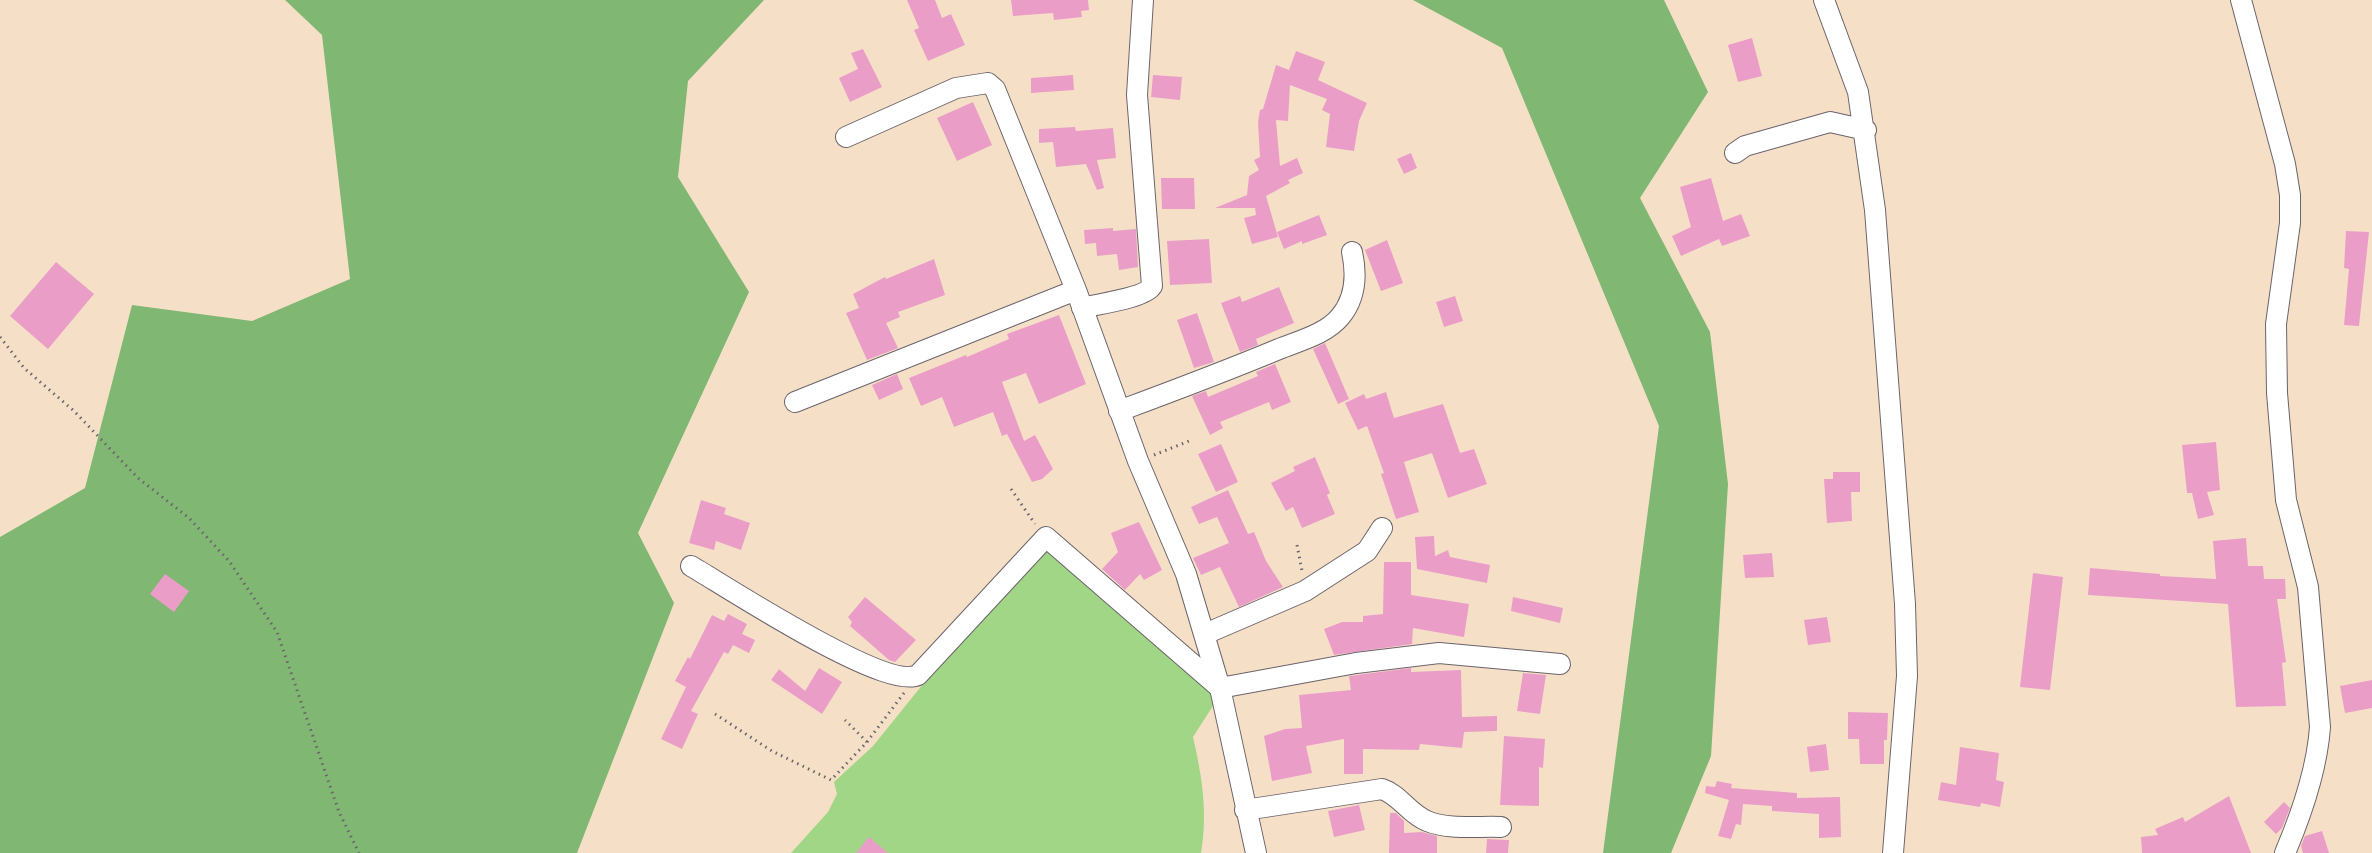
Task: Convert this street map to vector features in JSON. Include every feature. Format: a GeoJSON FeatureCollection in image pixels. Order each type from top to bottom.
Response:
{"type":"FeatureCollection","features":[{"type":"Feature","properties":{"kind":"street"},"geometry":{"type":"LineString","coordinates":[[795,402],[1079,299],[1140,295],[1149,291],[1152,286],[1137,95],[1143,0]]}},
{"type":"Feature","properties":{"kind":"street"},"geometry":{"type":"LineString","coordinates":[[1824,0],[1858,92],[1866,130],[1875,210],[1905,604],[1907,676],[1893,853]]}},
{"type":"Feature","properties":{"kind":"street"},"geometry":{"type":"LineString","coordinates":[[2241,0],[2285,164],[2290,195],[2290,223],[2276,324],[2277,393],[2286,500],[2308,587],[2320,727],[2319,746],[2301,813],[2285,853]]}},
{"type":"Feature","properties":{"kind":"street"},"geometry":{"type":"LineString","coordinates":[[846,137],[956,88],[988,83],[1002,100],[1079,299],[1138,461],[1186,574],[1220,688],[1256,853]]}},
{"type":"Feature","properties":{"kind":"street"},"geometry":{"type":"LineString","coordinates":[[1735,153],[1745,146],[1830,122],[1866,130]]}},
{"type":"Feature","properties":{"kind":"street"},"geometry":{"type":"LineString","coordinates":[[1119,411],[1208,379],[1334,324],[1349,304],[1355,287],[1352,252]]}},
{"type":"Feature","properties":{"kind":"street"},"geometry":{"type":"LineString","coordinates":[[1205,634],[1305,591],[1367,551],[1382,528]]}},
{"type":"Feature","properties":{"kind":"street"},"geometry":{"type":"LineString","coordinates":[[691,566],[846,658],[908,678],[916,677],[1048,537],[1220,688]]}},
{"type":"Feature","properties":{"kind":"street"},"geometry":{"type":"LineString","coordinates":[[1220,688],[1356,663],[1439,653],[1560,664]]}},
{"type":"Feature","properties":{"kind":"street"},"geometry":{"type":"LineString","coordinates":[[1245,810],[1382,789],[1391,792],[1427,821],[1444,825],[1501,827]]}},
{"type":"Feature","properties":{"kind":"path"},"geometry":{"type":"LineString","coordinates":[[0,337],[24,368],[74,411],[138,478],[189,518],[229,561],[277,632],[339,812],[359,853]]}},
{"type":"Feature","properties":{"kind":"path"},"geometry":{"type":"LineString","coordinates":[[1138,461],[1189,441]]}},
{"type":"Feature","properties":{"kind":"path"},"geometry":{"type":"LineString","coordinates":[[1011,489],[1045,538]]}},
{"type":"Feature","properties":{"kind":"path"},"geometry":{"type":"LineString","coordinates":[[1297,545],[1305,591]]}},
{"type":"Feature","properties":{"kind":"path"},"geometry":{"type":"LineString","coordinates":[[715,714],[772,751],[831,780],[867,742],[916,677]]}},
{"type":"Feature","properties":{"kind":"path"},"geometry":{"type":"LineString","coordinates":[[845,720],[867,742]]}},
{"type":"Feature","properties":{"kind":"green space"},"geometry":{"type":"Polygon","coordinates":[[[285,0],[764,0],[688,81],[678,177],[749,292],[638,533],[674,603],[577,853],[0,853],[0,537],[85,488],[132,305],[252,321],[350,279],[322,35],[285,0]]]}},
{"type":"Feature","properties":{"kind":"green space"},"geometry":{"type":"Polygon","coordinates":[[[1413,0],[1664,0],[1708,92],[1640,198],[1710,332],[1728,484],[1711,756],[1671,853],[1603,853],[1659,426],[1502,48],[1413,0]]]}},
{"type":"Feature","properties":{"kind":"green space"},"geometry":{"type":"Polygon","coordinates":[[[1053,534],[1220,695],[1193,737],[1203,795],[1204,823],[1201,853],[791,853],[828,812],[837,794],[834,782],[873,746],[986,606],[1053,534]]]}},
{"type":"Feature","properties":{"kind":"building"},"geometry":{"type":"Polygon","coordinates":[[[907,0],[935,0],[942,18],[951,14],[965,45],[928,61],[914,30],[919,28],[907,0]]]}},
{"type":"Feature","properties":{"kind":"building"},"geometry":{"type":"Polygon","coordinates":[[[1011,0],[1088,0],[1089,10],[1081,11],[1082,17],[1054,20],[1053,13],[1013,16],[1011,0]]]}},
{"type":"Feature","properties":{"kind":"building"},"geometry":{"type":"Polygon","coordinates":[[[1752,38],[1762,76],[1738,82],[1728,45],[1752,38]]]}},
{"type":"Feature","properties":{"kind":"building"},"geometry":{"type":"Polygon","coordinates":[[[863,49],[882,87],[850,102],[839,78],[858,69],[851,53],[863,49]]]}},
{"type":"Feature","properties":{"kind":"building"},"geometry":{"type":"Polygon","coordinates":[[[1296,51],[1325,62],[1318,80],[1367,103],[1359,121],[1354,151],[1326,147],[1330,114],[1322,110],[1327,99],[1290,85],[1288,121],[1276,120],[1280,166],[1297,158],[1303,173],[1288,180],[1290,183],[1266,196],[1278,237],[1252,244],[1244,218],[1256,215],[1255,208],[1215,208],[1247,195],[1249,176],[1259,170],[1254,160],[1260,157],[1258,122],[1260,110],[1263,109],[1276,65],[1289,70],[1296,51]]]}},
{"type":"Feature","properties":{"kind":"building"},"geometry":{"type":"Polygon","coordinates":[[[1073,75],[1074,90],[1031,93],[1031,78],[1073,75]]]}},
{"type":"Feature","properties":{"kind":"building"},"geometry":{"type":"Polygon","coordinates":[[[1153,75],[1182,77],[1180,100],[1151,97],[1153,75]]]}},
{"type":"Feature","properties":{"kind":"building"},"geometry":{"type":"Polygon","coordinates":[[[973,102],[992,145],[957,161],[937,118],[973,102]]]}},
{"type":"Feature","properties":{"kind":"building"},"geometry":{"type":"Polygon","coordinates":[[[1075,127],[1076,131],[1113,128],[1116,158],[1097,160],[1104,188],[1097,190],[1086,164],[1056,167],[1053,142],[1039,143],[1039,129],[1075,127]]]}},
{"type":"Feature","properties":{"kind":"building"},"geometry":{"type":"Polygon","coordinates":[[[1411,153],[1417,168],[1404,174],[1397,159],[1411,153]]]}},
{"type":"Feature","properties":{"kind":"building"},"geometry":{"type":"Polygon","coordinates":[[[1161,178],[1194,178],[1195,209],[1162,209],[1161,178]]]}},
{"type":"Feature","properties":{"kind":"building"},"geometry":{"type":"Polygon","coordinates":[[[1711,178],[1723,221],[1741,214],[1750,236],[1722,246],[1719,239],[1681,256],[1672,236],[1691,227],[1680,187],[1711,178]]]}},
{"type":"Feature","properties":{"kind":"building"},"geometry":{"type":"Polygon","coordinates":[[[1319,215],[1327,235],[1302,244],[1302,241],[1284,249],[1277,232],[1319,215]]]}},
{"type":"Feature","properties":{"kind":"building"},"geometry":{"type":"Polygon","coordinates":[[[1113,228],[1113,231],[1136,229],[1138,267],[1119,270],[1117,254],[1097,256],[1096,243],[1085,244],[1084,230],[1113,228]]]}},
{"type":"Feature","properties":{"kind":"building"},"geometry":{"type":"Polygon","coordinates":[[[2346,231],[2369,232],[2359,326],[2344,325],[2349,269],[2344,268],[2346,231]]]}},
{"type":"Feature","properties":{"kind":"building"},"geometry":{"type":"Polygon","coordinates":[[[1209,239],[1212,283],[1170,285],[1167,241],[1209,239]]]}},
{"type":"Feature","properties":{"kind":"building"},"geometry":{"type":"Polygon","coordinates":[[[1387,240],[1403,283],[1381,291],[1365,250],[1387,240]]]}},
{"type":"Feature","properties":{"kind":"building"},"geometry":{"type":"Polygon","coordinates":[[[934,259],[945,295],[898,312],[900,317],[886,323],[898,348],[867,360],[846,313],[859,308],[853,294],[885,277],[886,279],[934,259]]]}},
{"type":"Feature","properties":{"kind":"building"},"geometry":{"type":"Polygon","coordinates":[[[56,262],[94,294],[48,349],[10,316],[56,262]]]}},
{"type":"Feature","properties":{"kind":"building"},"geometry":{"type":"Polygon","coordinates":[[[1279,287],[1294,323],[1256,339],[1258,345],[1240,352],[1221,303],[1240,296],[1242,302],[1279,287]]]}},
{"type":"Feature","properties":{"kind":"building"},"geometry":{"type":"Polygon","coordinates":[[[1455,296],[1463,321],[1444,327],[1436,302],[1455,296]]]}},
{"type":"Feature","properties":{"kind":"building"},"geometry":{"type":"Polygon","coordinates":[[[1197,313],[1214,362],[1194,368],[1177,320],[1197,313]]]}},
{"type":"Feature","properties":{"kind":"building"},"geometry":{"type":"Polygon","coordinates":[[[1059,315],[1086,384],[1039,404],[1026,373],[1002,382],[1024,441],[1035,435],[1053,469],[1042,479],[1032,482],[1007,434],[1002,436],[993,412],[954,427],[942,397],[921,406],[909,378],[966,355],[967,357],[1009,339],[1007,334],[1059,315]]]}},
{"type":"Feature","properties":{"kind":"building"},"geometry":{"type":"Polygon","coordinates":[[[1325,343],[1349,399],[1338,404],[1313,349],[1325,343]]]}},
{"type":"Feature","properties":{"kind":"building"},"geometry":{"type":"Polygon","coordinates":[[[1275,364],[1291,402],[1272,410],[1269,402],[1220,422],[1223,428],[1210,435],[1192,396],[1206,391],[1208,397],[1258,376],[1256,372],[1275,364]]]}},
{"type":"Feature","properties":{"kind":"building"},"geometry":{"type":"Polygon","coordinates":[[[897,374],[903,389],[879,400],[872,385],[897,374]]]}},
{"type":"Feature","properties":{"kind":"building"},"geometry":{"type":"Polygon","coordinates":[[[1386,392],[1394,418],[1443,404],[1460,453],[1474,449],[1487,484],[1448,498],[1432,453],[1404,462],[1419,512],[1396,519],[1381,474],[1384,473],[1367,426],[1358,430],[1345,403],[1364,394],[1366,399],[1386,392]]]}},
{"type":"Feature","properties":{"kind":"building"},"geometry":{"type":"Polygon","coordinates":[[[2216,442],[2220,490],[2207,492],[2214,515],[2198,519],[2192,493],[2187,493],[2182,445],[2216,442]]]}},
{"type":"Feature","properties":{"kind":"building"},"geometry":{"type":"Polygon","coordinates":[[[1221,444],[1238,482],[1216,492],[1198,454],[1221,444]]]}},
{"type":"Feature","properties":{"kind":"building"},"geometry":{"type":"Polygon","coordinates":[[[1315,457],[1330,493],[1327,495],[1335,514],[1302,528],[1293,507],[1286,511],[1271,483],[1295,471],[1293,467],[1315,457]]]}},
{"type":"Feature","properties":{"kind":"building"},"geometry":{"type":"Polygon","coordinates":[[[1833,472],[1860,472],[1860,492],[1851,492],[1852,521],[1827,523],[1824,479],[1833,479],[1833,472]]]}},
{"type":"Feature","properties":{"kind":"building"},"geometry":{"type":"Polygon","coordinates":[[[1228,490],[1248,534],[1254,532],[1266,561],[1283,587],[1239,607],[1220,567],[1201,575],[1193,558],[1229,543],[1217,517],[1199,524],[1191,507],[1228,490]]]}},
{"type":"Feature","properties":{"kind":"building"},"geometry":{"type":"Polygon","coordinates":[[[701,500],[726,508],[724,514],[750,523],[741,550],[716,541],[714,550],[689,543],[701,500]]]}},
{"type":"Feature","properties":{"kind":"building"},"geometry":{"type":"Polygon","coordinates":[[[1139,522],[1162,570],[1144,580],[1140,574],[1125,590],[1102,569],[1118,552],[1111,533],[1139,522]]]}},
{"type":"Feature","properties":{"kind":"building"},"geometry":{"type":"Polygon","coordinates":[[[1434,536],[1435,556],[1448,550],[1450,557],[1490,565],[1487,583],[1417,569],[1415,537],[1434,536]]]}},
{"type":"Feature","properties":{"kind":"building"},"geometry":{"type":"Polygon","coordinates":[[[2246,538],[2248,566],[2263,566],[2264,579],[2285,579],[2286,599],[2277,599],[2286,662],[2282,663],[2286,706],[2236,707],[2228,604],[2088,595],[2090,568],[2160,574],[2160,576],[2216,579],[2213,541],[2246,538]]]}},
{"type":"Feature","properties":{"kind":"building"},"geometry":{"type":"Polygon","coordinates":[[[1772,553],[1774,577],[1745,578],[1743,555],[1772,553]]]}},
{"type":"Feature","properties":{"kind":"building"},"geometry":{"type":"Polygon","coordinates":[[[1384,562],[1411,562],[1411,595],[1469,604],[1464,637],[1413,628],[1412,644],[1334,655],[1324,629],[1342,622],[1363,622],[1363,616],[1383,614],[1384,562]]]}},
{"type":"Feature","properties":{"kind":"building"},"geometry":{"type":"Polygon","coordinates":[[[2033,573],[2063,577],[2050,690],[2020,687],[2033,573]]]}},
{"type":"Feature","properties":{"kind":"building"},"geometry":{"type":"Polygon","coordinates":[[[165,574],[189,591],[174,612],[150,594],[165,574]]]}},
{"type":"Feature","properties":{"kind":"building"},"geometry":{"type":"Polygon","coordinates":[[[865,597],[916,640],[895,662],[889,660],[850,626],[852,622],[848,617],[865,597]]]}},
{"type":"Feature","properties":{"kind":"building"},"geometry":{"type":"Polygon","coordinates":[[[1513,597],[1563,608],[1560,623],[1511,611],[1513,597]]]}},
{"type":"Feature","properties":{"kind":"building"},"geometry":{"type":"Polygon","coordinates":[[[728,614],[747,624],[742,634],[755,640],[749,653],[733,645],[728,654],[724,652],[691,711],[698,714],[682,749],[661,739],[686,687],[675,681],[688,657],[690,659],[712,615],[724,621],[728,614]]]}},
{"type":"Feature","properties":{"kind":"building"},"geometry":{"type":"Polygon","coordinates":[[[1827,617],[1831,642],[1808,645],[1804,620],[1827,617]]]}},
{"type":"Feature","properties":{"kind":"building"},"geometry":{"type":"Polygon","coordinates":[[[819,668],[842,682],[822,714],[771,680],[779,669],[805,691],[819,668]]]}},
{"type":"Feature","properties":{"kind":"building"},"geometry":{"type":"Polygon","coordinates":[[[1411,668],[1411,672],[1461,670],[1462,717],[1497,716],[1497,731],[1464,732],[1462,748],[1420,744],[1419,750],[1363,749],[1363,774],[1344,774],[1344,739],[1306,746],[1312,773],[1272,781],[1264,736],[1285,729],[1302,728],[1299,695],[1351,690],[1349,676],[1411,668]]]}},
{"type":"Feature","properties":{"kind":"building"},"geometry":{"type":"Polygon","coordinates":[[[1523,673],[1546,675],[1540,714],[1517,711],[1523,673]]]}},
{"type":"Feature","properties":{"kind":"building"},"geometry":{"type":"Polygon","coordinates":[[[2372,680],[2372,708],[2345,713],[2340,686],[2372,680]]]}},
{"type":"Feature","properties":{"kind":"building"},"geometry":{"type":"Polygon","coordinates":[[[1848,712],[1888,713],[1887,740],[1884,740],[1884,764],[1860,764],[1859,739],[1848,739],[1848,712]]]}},
{"type":"Feature","properties":{"kind":"building"},"geometry":{"type":"Polygon","coordinates":[[[1504,736],[1545,739],[1543,768],[1539,767],[1539,806],[1500,805],[1504,736]]]}},
{"type":"Feature","properties":{"kind":"building"},"geometry":{"type":"Polygon","coordinates":[[[1826,744],[1829,770],[1810,772],[1807,747],[1826,744]]]}},
{"type":"Feature","properties":{"kind":"building"},"geometry":{"type":"Polygon","coordinates":[[[1960,747],[1999,753],[1996,780],[2004,782],[2000,807],[1981,803],[1980,807],[1938,800],[1941,782],[1956,785],[1960,747]]]}},
{"type":"Feature","properties":{"kind":"building"},"geometry":{"type":"Polygon","coordinates":[[[1717,781],[1732,784],[1731,788],[1797,793],[1797,798],[1840,797],[1841,837],[1819,838],[1819,814],[1772,811],[1772,806],[1743,804],[1741,825],[1736,824],[1731,839],[1718,836],[1729,800],[1705,793],[1706,786],[1715,787],[1717,781]]]}},
{"type":"Feature","properties":{"kind":"building"},"geometry":{"type":"Polygon","coordinates":[[[2229,796],[2251,853],[2142,853],[2141,837],[2158,835],[2155,829],[2183,817],[2185,822],[2229,796]]]}},
{"type":"Feature","properties":{"kind":"building"},"geometry":{"type":"Polygon","coordinates":[[[2284,802],[2290,808],[2282,828],[2276,834],[2264,822],[2284,802]]]}},
{"type":"Feature","properties":{"kind":"building"},"geometry":{"type":"Polygon","coordinates":[[[1359,805],[1365,830],[1334,837],[1328,811],[1359,805]]]}},
{"type":"Feature","properties":{"kind":"building"},"geometry":{"type":"Polygon","coordinates":[[[1390,813],[1396,813],[1404,821],[1404,833],[1422,832],[1437,836],[1437,853],[1389,853],[1390,813]]]}},
{"type":"Feature","properties":{"kind":"building"},"geometry":{"type":"Polygon","coordinates":[[[2322,831],[2329,853],[2303,853],[2301,846],[2305,836],[2322,831]]]}},
{"type":"Feature","properties":{"kind":"building"},"geometry":{"type":"Polygon","coordinates":[[[869,837],[888,853],[856,853],[869,837]]]}},
{"type":"Feature","properties":{"kind":"building"},"geometry":{"type":"Polygon","coordinates":[[[1487,839],[1509,840],[1508,853],[1486,853],[1487,839]]]}}]}
